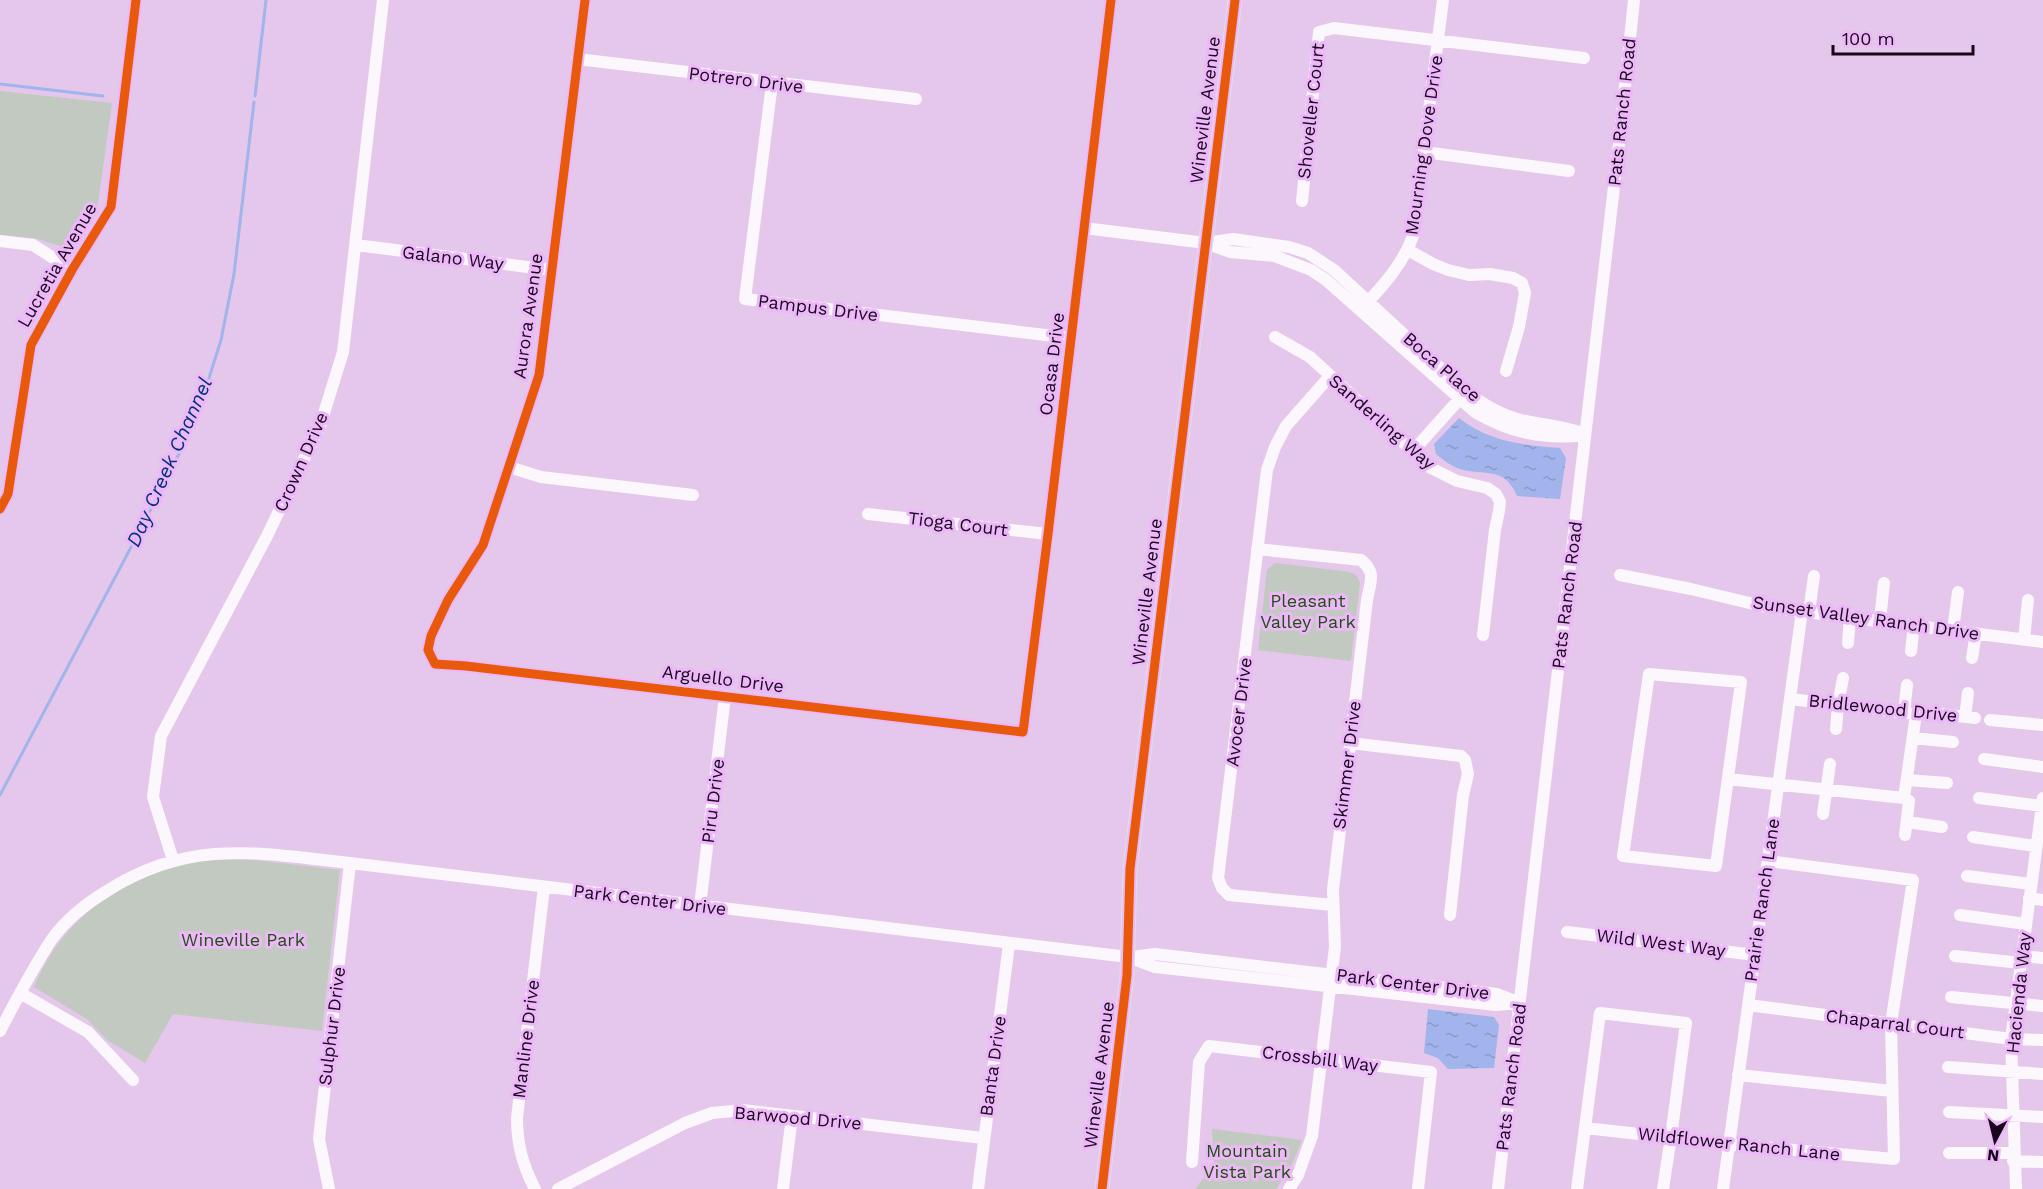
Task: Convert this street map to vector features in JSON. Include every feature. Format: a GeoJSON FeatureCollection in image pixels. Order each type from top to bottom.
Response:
{"type":"FeatureCollection","features":[{"type":"Feature","properties":{"kind":"main road","name":"Wineville Avenue"},"geometry":{"type":"LineString","coordinates":[[1102,1189],[1126,985],[1130,869],[1236,0]]}},
{"type":"Feature","properties":{"kind":"street","name":"Lucretia Avenue"},"geometry":{"type":"LineString","coordinates":[[0,509],[8,494],[31,345],[72,270],[111,207],[136,0]]}},
{"type":"Feature","properties":{"kind":"street","name":"Crown Drive"},"geometry":{"type":"LineString","coordinates":[[173,860],[153,797],[161,736],[267,536],[320,426],[343,352],[383,0]]}},
{"type":"Feature","properties":{"kind":"street","name":"Aurora Avenue"},"geometry":{"type":"LineString","coordinates":[[428,651],[431,636],[448,600],[483,545],[539,375],[585,0]]}},
{"type":"Feature","properties":{"kind":"street","name":"Ocasa Drive"},"geometry":{"type":"LineString","coordinates":[[1023,732],[1111,0]]}},
{"type":"Feature","properties":{"kind":"street","name":"Mourning Dove Drive"},"geometry":{"type":"LineString","coordinates":[[1365,306],[1395,271],[1408,250],[1416,225],[1443,0]]}},
{"type":"Feature","properties":{"kind":"street","name":"Pats Ranch Road"},"geometry":{"type":"LineString","coordinates":[[1498,1189],[1634,0]]}},
{"type":"Feature","properties":{"kind":"street","name":"Shoveller Court"},"geometry":{"type":"LineString","coordinates":[[1302,201],[1319,32],[1334,28],[1438,40]]}},
{"type":"Feature","properties":{"kind":"street"},"geometry":{"type":"LineString","coordinates":[[1438,40],[1584,58]]}},
{"type":"Feature","properties":{"kind":"street","name":"Potrero Drive"},"geometry":{"type":"LineString","coordinates":[[577,59],[916,99]]}},
{"type":"Feature","properties":{"kind":"street","name":"Pampus Drive"},"geometry":{"type":"LineString","coordinates":[[772,83],[745,299],[1071,338]]}},
{"type":"Feature","properties":{"kind":"street"},"geometry":{"type":"LineString","coordinates":[[1424,152],[1569,171]]}},
{"type":"Feature","properties":{"kind":"street","name":"Boca Place"},"geometry":{"type":"LineString","coordinates":[[1084,228],[1206,243],[1230,252],[1274,256],[1293,262],[1311,270],[1365,306],[1462,395],[1475,412],[1516,431],[1562,438],[1585,435]]}},
{"type":"Feature","properties":{"kind":"street"},"geometry":{"type":"LineString","coordinates":[[0,241],[33,245],[72,270]]}},
{"type":"Feature","properties":{"kind":"street","name":"Galano Way"},"geometry":{"type":"LineString","coordinates":[[356,245],[551,270]]}},
{"type":"Feature","properties":{"kind":"street"},"geometry":{"type":"LineString","coordinates":[[1408,250],[1448,270],[1469,275],[1490,274],[1513,278],[1522,283],[1525,293],[1519,327],[1506,371]]}},
{"type":"Feature","properties":{"kind":"street","name":"Sanderling Way"},"geometry":{"type":"LineString","coordinates":[[1275,337],[1310,357],[1431,468],[1469,485],[1487,488],[1496,494],[1500,502],[1483,635]]}},
{"type":"Feature","properties":{"kind":"street","name":"Avocer Drive"},"geometry":{"type":"LineString","coordinates":[[1330,376],[1286,426],[1267,470],[1218,878],[1222,888],[1229,895],[1333,905]]}},
{"type":"Feature","properties":{"kind":"street"},"geometry":{"type":"LineString","coordinates":[[1413,451],[1462,395]]}},
{"type":"Feature","properties":{"kind":"street"},"geometry":{"type":"LineString","coordinates":[[509,467],[541,477],[693,495]]}},
{"type":"Feature","properties":{"kind":"street","name":"Tioga Court"},"geometry":{"type":"LineString","coordinates":[[868,514],[1048,534]]}},
{"type":"Feature","properties":{"kind":"street","name":"Skimmer Drive"},"geometry":{"type":"LineString","coordinates":[[1257,549],[1361,560],[1369,567],[1372,575],[1367,600],[1333,890],[1335,937],[1312,1136],[1302,1166],[1289,1189]]}},
{"type":"Feature","properties":{"kind":"street","name":"Sunset Valley Ranch Drive"},"geometry":{"type":"LineString","coordinates":[[1620,575],[1766,607],[2043,642]]}},
{"type":"Feature","properties":{"kind":"street","name":"Prairie Ranch Lane"},"geometry":{"type":"LineString","coordinates":[[1723,1189],[1790,699],[1805,612],[1814,576]]}},
{"type":"Feature","properties":{"kind":"street"},"geometry":{"type":"LineString","coordinates":[[1880,620],[1884,582]]}},
{"type":"Feature","properties":{"kind":"street"},"geometry":{"type":"LineString","coordinates":[[1953,630],[1958,592]]}},
{"type":"Feature","properties":{"kind":"street"},"geometry":{"type":"LineString","coordinates":[[2024,639],[2028,600]]}},
{"type":"Feature","properties":{"kind":"street"},"geometry":{"type":"LineString","coordinates":[[1848,643],[1850,616]]}},
{"type":"Feature","properties":{"kind":"street"},"geometry":{"type":"LineString","coordinates":[[1911,651],[1914,625]]}},
{"type":"Feature","properties":{"kind":"street"},"geometry":{"type":"LineString","coordinates":[[1972,658],[1976,633]]}},
{"type":"Feature","properties":{"kind":"street","name":"Arguello Drive"},"geometry":{"type":"LineString","coordinates":[[428,651],[435,664],[1023,732]]}},
{"type":"Feature","properties":{"kind":"street"},"geometry":{"type":"LineString","coordinates":[[1649,674],[1741,682],[1728,779],[1716,866],[1623,856],[1649,674]]}},
{"type":"Feature","properties":{"kind":"street"},"geometry":{"type":"LineString","coordinates":[[1836,729],[1843,678]]}},
{"type":"Feature","properties":{"kind":"street"},"geometry":{"type":"LineString","coordinates":[[1904,798],[1913,738],[1907,685]]}},
{"type":"Feature","properties":{"kind":"street","name":"Bridlewood Drive"},"geometry":{"type":"LineString","coordinates":[[1790,699],[1910,713],[1970,717],[1968,693]]}},
{"type":"Feature","properties":{"kind":"street","name":"Piru Drive"},"geometry":{"type":"LineString","coordinates":[[700,906],[725,696]]}},
{"type":"Feature","properties":{"kind":"street"},"geometry":{"type":"LineString","coordinates":[[1990,720],[2043,725]]}},
{"type":"Feature","properties":{"kind":"street"},"geometry":{"type":"LineString","coordinates":[[1913,738],[1953,742]]}},
{"type":"Feature","properties":{"kind":"street"},"geometry":{"type":"LineString","coordinates":[[1350,743],[1461,756],[1465,760],[1468,774],[1463,795],[1450,915]]}},
{"type":"Feature","properties":{"kind":"street"},"geometry":{"type":"LineString","coordinates":[[1984,759],[2043,767]]}},
{"type":"Feature","properties":{"kind":"street"},"geometry":{"type":"LineString","coordinates":[[1823,814],[1830,764]]}},
{"type":"Feature","properties":{"kind":"street"},"geometry":{"type":"LineString","coordinates":[[1728,779],[1904,798],[1909,801],[1906,829],[1942,826]]}},
{"type":"Feature","properties":{"kind":"street"},"geometry":{"type":"LineString","coordinates":[[1907,780],[1947,783]]}},
{"type":"Feature","properties":{"kind":"street"},"geometry":{"type":"LineString","coordinates":[[1979,798],[2042,802]]}},
{"type":"Feature","properties":{"kind":"street","name":"Hacienda Way"},"geometry":{"type":"LineString","coordinates":[[2016,1189],[2013,1157],[2011,1039],[2031,884],[2038,850],[2042,802]]}},
{"type":"Feature","properties":{"kind":"street"},"geometry":{"type":"LineString","coordinates":[[1973,837],[2038,850]]}},
{"type":"Feature","properties":{"kind":"street","name":"Park Center Drive"},"geometry":{"type":"LineString","coordinates":[[0,1031],[54,937],[88,902],[130,876],[173,860],[215,852],[257,852],[1128,957],[1155,954],[1496,1005],[1519,1003]]}},
{"type":"Feature","properties":{"kind":"street"},"geometry":{"type":"LineString","coordinates":[[1738,1075],[1892,1091],[1891,1024],[1913,880],[1768,861]]}},
{"type":"Feature","properties":{"kind":"street","name":"Sulphur Drive"},"geometry":{"type":"LineString","coordinates":[[329,1189],[319,1139],[350,863]]}},
{"type":"Feature","properties":{"kind":"street"},"geometry":{"type":"LineString","coordinates":[[1967,876],[2031,884]]}},
{"type":"Feature","properties":{"kind":"street","name":"Manline Drive"},"geometry":{"type":"LineString","coordinates":[[535,1189],[524,1168],[520,1153],[517,1119],[544,887]]}},
{"type":"Feature","properties":{"kind":"street"},"geometry":{"type":"LineString","coordinates":[[2029,898],[2043,900]]}},
{"type":"Feature","properties":{"kind":"street"},"geometry":{"type":"LineString","coordinates":[[1960,915],[2026,924]]}},
{"type":"Feature","properties":{"kind":"street","name":"Wild West Way"},"geometry":{"type":"LineString","coordinates":[[1567,932],[1755,955]]}},
{"type":"Feature","properties":{"kind":"street","name":"Banta Drive"},"geometry":{"type":"LineString","coordinates":[[978,1189],[1009,944]]}},
{"type":"Feature","properties":{"kind":"street"},"geometry":{"type":"LineString","coordinates":[[1955,956],[2043,958]]}},
{"type":"Feature","properties":{"kind":"street"},"geometry":{"type":"LineString","coordinates":[[20,993],[88,1032],[133,1080]]}},
{"type":"Feature","properties":{"kind":"street"},"geometry":{"type":"LineString","coordinates":[[1951,997],[2043,1006]]}},
{"type":"Feature","properties":{"kind":"street","name":"Chaparral Court"},"geometry":{"type":"LineString","coordinates":[[1748,1005],[2011,1039],[2043,1040]]}},
{"type":"Feature","properties":{"kind":"street"},"geometry":{"type":"LineString","coordinates":[[1577,1189],[1600,1013],[1686,1023],[1663,1189]]}},
{"type":"Feature","properties":{"kind":"street","name":"Crossbill Way"},"geometry":{"type":"LineString","coordinates":[[1192,1162],[1200,1062],[1209,1046],[1321,1058],[1431,1072],[1418,1189]]}},
{"type":"Feature","properties":{"kind":"street"},"geometry":{"type":"LineString","coordinates":[[1948,1067],[2043,1074]]}},
{"type":"Feature","properties":{"kind":"street","name":"Wildflower Ranch Lane"},"geometry":{"type":"LineString","coordinates":[[1585,1128],[1894,1159],[1892,1091]]}},
{"type":"Feature","properties":{"kind":"street","name":"Barwood Drive"},"geometry":{"type":"LineString","coordinates":[[558,1189],[685,1123],[712,1113],[743,1110],[983,1138]]}},
{"type":"Feature","properties":{"kind":"street"},"geometry":{"type":"LineString","coordinates":[[1949,1112],[2043,1117]]}},
{"type":"Feature","properties":{"kind":"street"},"geometry":{"type":"LineString","coordinates":[[783,1189],[792,1116]]}},
{"type":"Feature","properties":{"kind":"street"},"geometry":{"type":"LineString","coordinates":[[1949,1153],[2013,1157],[2043,1162]]}},
{"type":"Feature","properties":{"kind":"green space"},"geometry":{"type":"Polygon","coordinates":[[[0,91],[112,103],[98,203],[70,249],[34,238],[0,235],[0,91]]]}},
{"type":"Feature","properties":{"kind":"green space","name":"Pleasant Valley Park"},"geometry":{"type":"Polygon","coordinates":[[[1275,563],[1350,572],[1357,576],[1360,583],[1351,661],[1258,650],[1267,570],[1275,563]]]}},
{"type":"Feature","properties":{"kind":"green space","name":"Wineville Park"},"geometry":{"type":"Polygon","coordinates":[[[237,858],[340,870],[322,1031],[173,1014],[145,1063],[107,1040],[87,1019],[34,987],[42,969],[63,938],[102,900],[162,867],[184,861],[237,858]]]}},
{"type":"Feature","properties":{"kind":"green space","name":"Mountain Vista Park"},"geometry":{"type":"Polygon","coordinates":[[[1212,1129],[1302,1140],[1290,1169],[1276,1189],[1196,1189],[1214,1166],[1212,1129]]]}},
{"type":"Feature","properties":{"kind":"water"},"geometry":{"type":"Polygon","coordinates":[[[1459,418],[1482,432],[1507,441],[1560,448],[1566,458],[1560,499],[1517,496],[1512,487],[1500,476],[1460,469],[1450,465],[1436,454],[1434,444],[1459,418]]]}},
{"type":"Feature","properties":{"kind":"water"},"geometry":{"type":"Polygon","coordinates":[[[1428,1009],[1494,1017],[1499,1025],[1494,1068],[1448,1069],[1438,1058],[1424,1053],[1428,1009]]]}},
{"type":"Feature","properties":{"kind":"waterway","name":"Day Creek Channel"},"geometry":{"type":"LineString","coordinates":[[255,96],[266,0]]}},
{"type":"Feature","properties":{"kind":"waterway"},"geometry":{"type":"LineString","coordinates":[[0,84],[103,96]]}},
{"type":"Feature","properties":{"kind":"waterway","name":"Day Creek Channel"},"geometry":{"type":"LineString","coordinates":[[0,795],[147,517],[186,440],[203,397],[221,340],[234,274],[254,102]]}},
{"type":"Feature","properties":{"kind":"cycle path"},"geometry":{"type":"LineString","coordinates":[[0,509],[8,494],[31,345],[72,270],[111,207],[136,0]]}},
{"type":"Feature","properties":{"kind":"cycle path"},"geometry":{"type":"LineString","coordinates":[[585,0],[539,375],[483,545],[448,600],[431,636],[428,650],[435,664],[1023,732],[1111,0]]}},
{"type":"Feature","properties":{"kind":"cycle path"},"geometry":{"type":"LineString","coordinates":[[1102,1189],[1127,975],[1130,869],[1235,0]]}}]}
